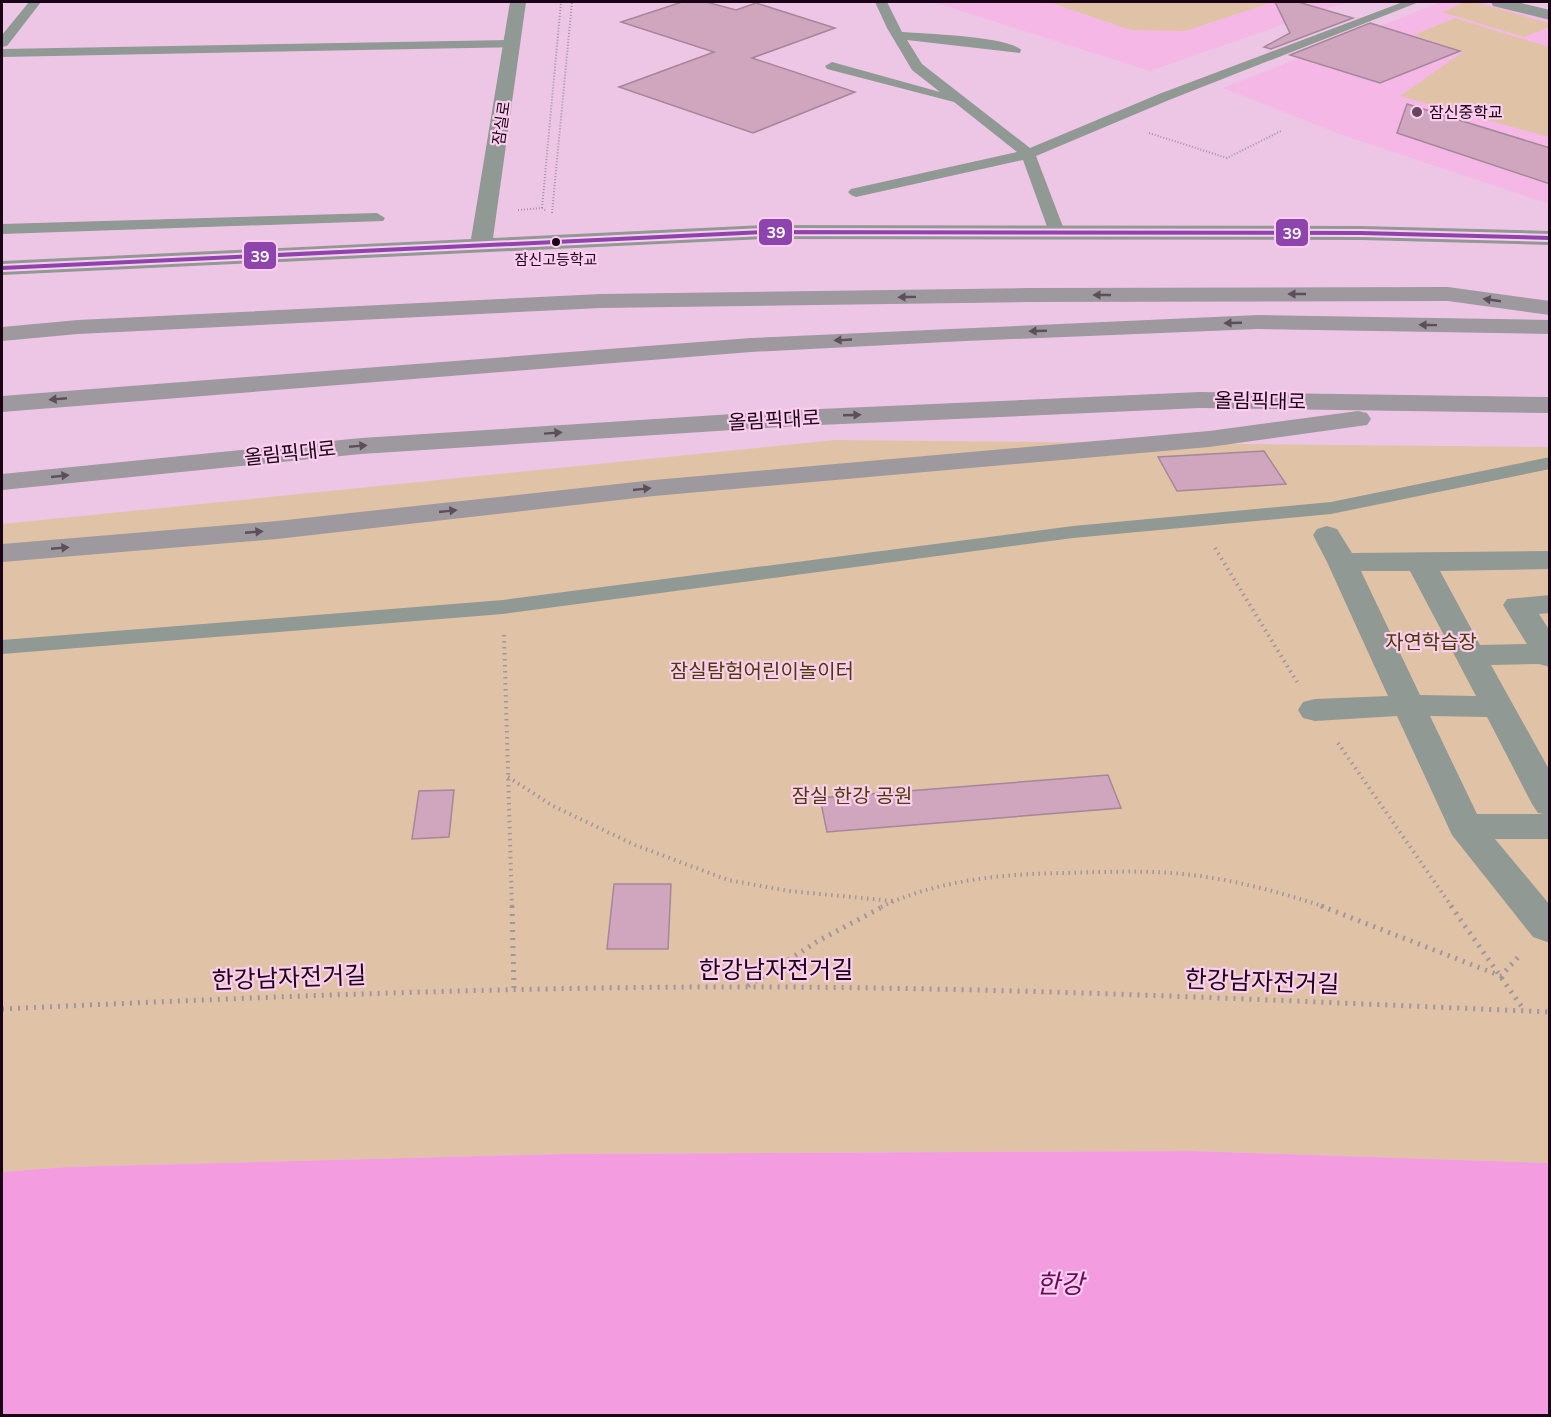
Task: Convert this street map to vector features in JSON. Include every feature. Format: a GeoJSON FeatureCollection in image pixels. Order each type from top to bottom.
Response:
{"type":"FeatureCollection","features":[{"type":"Feature","properties":{"kind":"highway"},"geometry":{"type":"LineString","coordinates":[[2,334],[78,327],[601,301],[1029,295],[1448,294],[1550,308]]}},
{"type":"Feature","properties":{"kind":"highway"},"geometry":{"type":"LineString","coordinates":[[2,404],[751,345],[966,333],[1258,322],[1550,327]]}},
{"type":"Feature","properties":{"kind":"highway","name":"올림픽대로"},"geometry":{"type":"LineString","coordinates":[[2,482],[361,446],[797,418],[1200,400],[1550,405]]}},
{"type":"Feature","properties":{"kind":"highway"},"geometry":{"type":"LineString","coordinates":[[2,553],[277,530],[654,488],[1209,439],[1468,404]]}},
{"type":"Feature","properties":{"kind":"street","name":"잠실로"},"geometry":{"type":"LineString","coordinates":[[481,245],[518,2]]}},
{"type":"Feature","properties":{"kind":"street"},"geometry":{"type":"LineString","coordinates":[[1499,2],[1550,15]]}},
{"type":"Feature","properties":{"kind":"street"},"geometry":{"type":"LineString","coordinates":[[2,268],[766,232],[1349,233],[1550,238]]}},
{"type":"Feature","properties":{"kind":"street"},"geometry":{"type":"LineString","coordinates":[[1548,928],[1465,826],[1335,549],[1420,562],[1550,560]]}},
{"type":"Feature","properties":{"kind":"street"},"geometry":{"type":"LineString","coordinates":[[1420,562],[1497,707],[1539,764],[1550,804]]}},
{"type":"Feature","properties":{"kind":"street"},"geometry":{"type":"LineString","coordinates":[[1549,656],[1518,605],[1550,604]]}},
{"type":"Feature","properties":{"kind":"street"},"geometry":{"type":"LineString","coordinates":[[1470,655],[1549,656]]}},
{"type":"Feature","properties":{"kind":"street"},"geometry":{"type":"LineString","coordinates":[[1315,710],[1409,705],[1497,707]]}},
{"type":"Feature","properties":{"kind":"street"},"geometry":{"type":"LineString","coordinates":[[1465,826],[1550,827]]}},
{"type":"Feature","properties":{"kind":"lane"},"geometry":{"type":"LineString","coordinates":[[2,43],[35,2]]}},
{"type":"Feature","properties":{"kind":"lane"},"geometry":{"type":"LineString","coordinates":[[881,2],[897,35],[917,67],[1028,154],[1057,232]]}},
{"type":"Feature","properties":{"kind":"lane"},"geometry":{"type":"LineString","coordinates":[[856,192],[1028,154],[1413,2]]}},
{"type":"Feature","properties":{"kind":"lane"},"geometry":{"type":"LineString","coordinates":[[897,35],[1001,45],[1015,50]]}},
{"type":"Feature","properties":{"kind":"lane"},"geometry":{"type":"LineString","coordinates":[[2,53],[512,44]]}},
{"type":"Feature","properties":{"kind":"lane"},"geometry":{"type":"LineString","coordinates":[[832,66],[963,102]]}},
{"type":"Feature","properties":{"kind":"lane"},"geometry":{"type":"LineString","coordinates":[[2,229],[377,218]]}},
{"type":"Feature","properties":{"kind":"lane"},"geometry":{"type":"LineString","coordinates":[[2,647],[503,607],[1073,532],[1331,508],[1550,463]]}},
{"type":"Feature","properties":{"kind":"path"},"geometry":{"type":"LineString","coordinates":[[542,208],[561,2]]}},
{"type":"Feature","properties":{"kind":"path"},"geometry":{"type":"LineString","coordinates":[[552,214],[572,2]]}},
{"type":"Feature","properties":{"kind":"path"},"geometry":{"type":"LineString","coordinates":[[1108,121],[1227,158],[1281,131]]}},
{"type":"Feature","properties":{"kind":"path"},"geometry":{"type":"LineString","coordinates":[[1198,522],[1315,710],[1524,1011]]}},
{"type":"Feature","properties":{"kind":"path"},"geometry":{"type":"LineString","coordinates":[[503,607],[514,989]]}},
{"type":"Feature","properties":{"kind":"path"},"geometry":{"type":"LineString","coordinates":[[508,777],[552,806],[635,845],[728,880],[789,891],[894,901]]}},
{"type":"Feature","properties":{"kind":"path"},"geometry":{"type":"LineString","coordinates":[[745,987],[823,937],[894,901],[947,885],[1019,874],[1120,872],[1184,874],[1232,882],[1320,904],[1501,976]]}},
{"type":"Feature","properties":{"kind":"path"},"geometry":{"type":"LineString","coordinates":[[1501,976],[1548,928]]}},
{"type":"Feature","properties":{"kind":"path","name":"한강남자전거길"},"geometry":{"type":"LineString","coordinates":[[2,1009],[246,997],[514,989],[745,987],[1137,994],[1550,1012]]}},
{"type":"Feature","properties":{"kind":"shaded area"},"geometry":{"type":"Polygon","coordinates":[[[933,2],[1347,2],[1150,71],[933,2]]]}},
{"type":"Feature","properties":{"kind":"shaded area","name":"잠신중학교"},"geometry":{"type":"Polygon","coordinates":[[[1441,2],[1481,2],[1549,20],[1549,204],[1345,136],[1223,88],[1441,2]]]}},
{"type":"Feature","properties":{"kind":"green space"},"geometry":{"type":"Polygon","coordinates":[[[1049,2],[1273,2],[1185,31],[1131,30],[1049,2]]]}},
{"type":"Feature","properties":{"kind":"green space"},"geometry":{"type":"Polygon","coordinates":[[[1466,2],[1474,2],[1549,23],[1549,27],[1524,37],[1442,12],[1466,2]]]}},
{"type":"Feature","properties":{"kind":"green space"},"geometry":{"type":"Polygon","coordinates":[[[1455,18],[1549,47],[1549,137],[1400,96],[1463,52],[1414,35],[1455,18]]]}},
{"type":"Feature","properties":{"kind":"green space","name":"잠실 한강 공원"},"geometry":{"type":"Polygon","coordinates":[[[835,440],[1549,447],[1549,1163],[1194,1151],[562,1154],[66,1167],[2,1172],[2,524],[835,440]]]}},
{"type":"Feature","properties":{"kind":"water","name":"한강"},"geometry":{"type":"Polygon","coordinates":[[[1194,1151],[1549,1163],[1549,1415],[2,1415],[2,1172],[66,1167],[562,1154],[1194,1151]]]}},
{"type":"Feature","properties":{"kind":"building"},"geometry":{"type":"Polygon","coordinates":[[[682,2],[706,2],[736,10],[756,3],[835,28],[752,58],[855,92],[753,133],[619,87],[714,52],[621,22],[682,2]]]}},
{"type":"Feature","properties":{"kind":"building"},"geometry":{"type":"Polygon","coordinates":[[[1275,2],[1298,2],[1353,18],[1271,49],[1264,47],[1290,33],[1275,2]]]}},
{"type":"Feature","properties":{"kind":"building"},"geometry":{"type":"Polygon","coordinates":[[[1370,23],[1460,51],[1380,83],[1290,55],[1370,23]]]}},
{"type":"Feature","properties":{"kind":"building"},"geometry":{"type":"Polygon","coordinates":[[[1407,104],[1550,148],[1550,184],[1397,133],[1407,104]]]}},
{"type":"Feature","properties":{"kind":"building"},"geometry":{"type":"Polygon","coordinates":[[[1264,451],[1286,484],[1177,491],[1158,457],[1264,451]]]}},
{"type":"Feature","properties":{"kind":"building"},"geometry":{"type":"Polygon","coordinates":[[[1108,775],[1121,808],[827,832],[820,798],[1108,775]]]}},
{"type":"Feature","properties":{"kind":"building"},"geometry":{"type":"Polygon","coordinates":[[[454,790],[449,837],[412,839],[419,791],[454,790]]]}},
{"type":"Feature","properties":{"kind":"building"},"geometry":{"type":"Polygon","coordinates":[[[614,884],[671,884],[668,949],[607,949],[614,884]]]}},
{"type":"Feature","properties":{"kind":"transit line","name":"39"},"geometry":{"type":"LineString","coordinates":[[2,268],[766,232],[1361,233],[1550,238]]}},
{"type":"Feature","properties":{"kind":"place","name":"잠신중학교"},"geometry":{"type":"Point","coordinates":[1417,112]}},
{"type":"Feature","properties":{"kind":"place","name":"잠신고등학교"},"geometry":{"type":"Point","coordinates":[556,242]}},
{"type":"Feature","properties":{"kind":"park label","name":"자연학습장"},"geometry":{"type":"Point","coordinates":[1431,642]}},
{"type":"Feature","properties":{"kind":"park label","name":"잠실탐험어린이놀이터"},"geometry":{"type":"Point","coordinates":[762,671]}}]}
